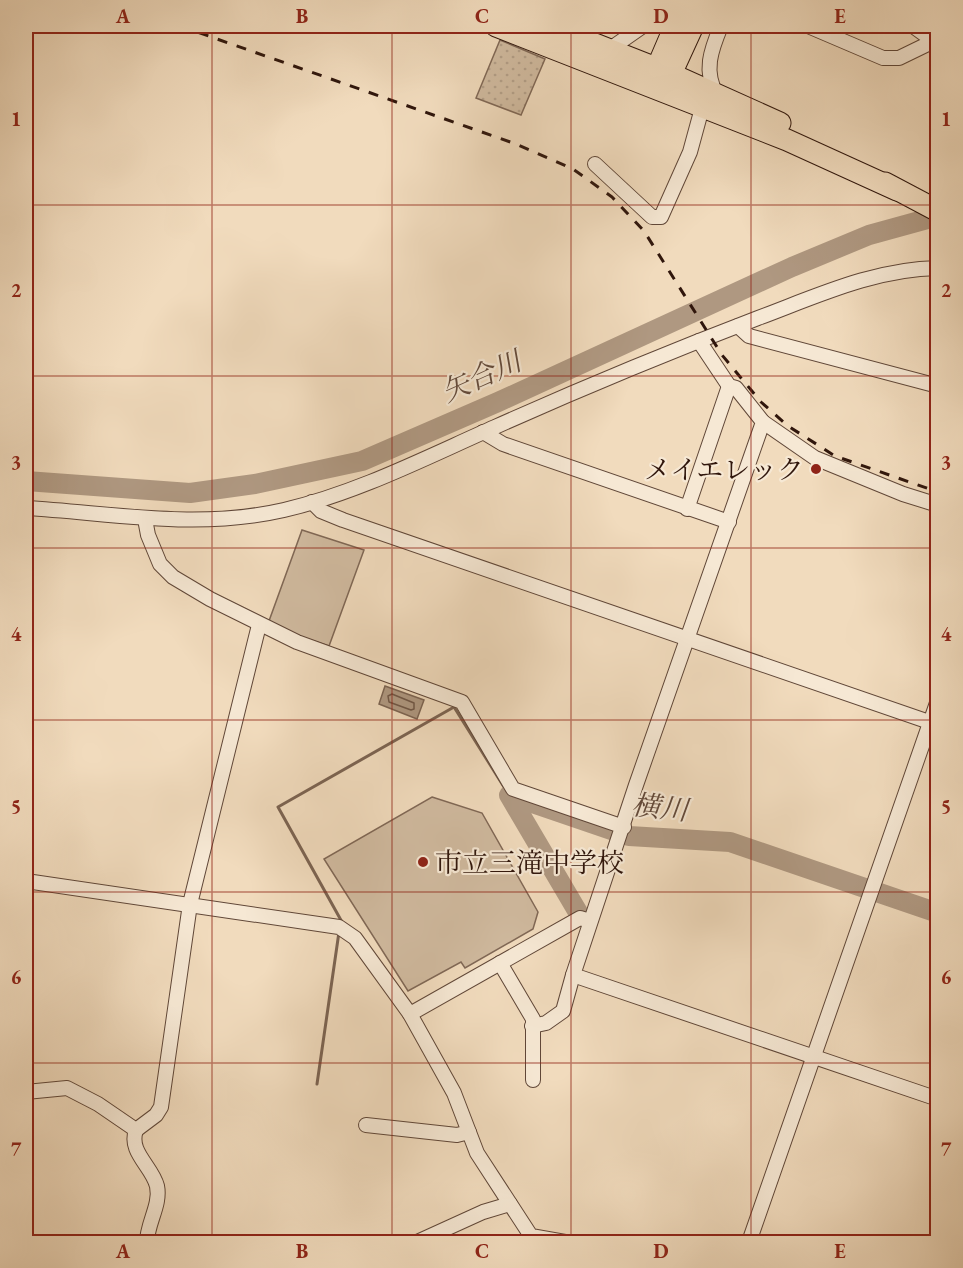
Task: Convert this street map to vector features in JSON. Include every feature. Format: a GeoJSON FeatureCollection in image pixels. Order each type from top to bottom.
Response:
{"type":"FeatureCollection","features":[{"type":"Feature","properties":{"kind":"highway"},"geometry":{"type":"LineString","coordinates":[[496,26],[662,77]]}},
{"type":"Feature","properties":{"kind":"highway"},"geometry":{"type":"LineString","coordinates":[[549,26],[610,49],[709,102],[788,141],[897,190],[938,212]]}},
{"type":"Feature","properties":{"kind":"highway"},"geometry":{"type":"LineString","coordinates":[[662,77],[675,26]]}},
{"type":"Feature","properties":{"kind":"highway"},"geometry":{"type":"LineString","coordinates":[[662,77],[693,26]]}},
{"type":"Feature","properties":{"kind":"street"},"geometry":{"type":"LineString","coordinates":[[610,49],[643,26]]}},
{"type":"Feature","properties":{"kind":"street"},"geometry":{"type":"LineString","coordinates":[[595,164],[652,217],[661,217],[665,214],[709,102],[711,85],[709,56],[721,26]]}},
{"type":"Feature","properties":{"kind":"street"},"geometry":{"type":"LineString","coordinates":[[808,26],[883,58],[899,58],[936,42]]}},
{"type":"Feature","properties":{"kind":"street"},"geometry":{"type":"LineString","coordinates":[[913,26],[936,42]]}},
{"type":"Feature","properties":{"kind":"street"},"geometry":{"type":"LineString","coordinates":[[26,508],[182,522],[247,517],[312,502],[699,341],[854,282],[909,268],[938,268]]}},
{"type":"Feature","properties":{"kind":"street"},"geometry":{"type":"LineString","coordinates":[[738,326],[749,336],[938,386]]}},
{"type":"Feature","properties":{"kind":"street"},"geometry":{"type":"LineString","coordinates":[[699,341],[729,386],[736,388],[763,422],[815,458],[869,482],[938,505]]}},
{"type":"Feature","properties":{"kind":"street"},"geometry":{"type":"LineString","coordinates":[[687,509],[729,386]]}},
{"type":"Feature","properties":{"kind":"street"},"geometry":{"type":"LineString","coordinates":[[532,1026],[546,1023],[563,1011],[590,921],[763,422]]}},
{"type":"Feature","properties":{"kind":"street"},"geometry":{"type":"LineString","coordinates":[[483,432],[503,444],[729,522]]}},
{"type":"Feature","properties":{"kind":"street"},"geometry":{"type":"LineString","coordinates":[[312,502],[321,511],[343,520],[934,724]]}},
{"type":"Feature","properties":{"kind":"street"},"geometry":{"type":"LineString","coordinates":[[145,519],[153,550],[166,570],[210,599],[297,642],[462,702],[513,789],[622,831]]}},
{"type":"Feature","properties":{"kind":"street"},"geometry":{"type":"LineString","coordinates":[[147,1242],[148,1228],[157,1200],[157,1187],[135,1147],[136,1130],[156,1115],[161,1107],[190,904],[259,624]]}},
{"type":"Feature","properties":{"kind":"street"},"geometry":{"type":"LineString","coordinates":[[749,1242],[872,891],[934,724],[938,700]]}},
{"type":"Feature","properties":{"kind":"street"},"geometry":{"type":"LineString","coordinates":[[26,881],[339,927],[355,938],[410,1014],[454,1093],[477,1153],[531,1236],[539,1240],[565,1242]]}},
{"type":"Feature","properties":{"kind":"street"},"geometry":{"type":"LineString","coordinates":[[410,1014],[580,918],[590,921]]}},
{"type":"Feature","properties":{"kind":"street"},"geometry":{"type":"LineString","coordinates":[[500,963],[531,1016],[533,1080]]}},
{"type":"Feature","properties":{"kind":"street"},"geometry":{"type":"LineString","coordinates":[[573,975],[938,1099]]}},
{"type":"Feature","properties":{"kind":"street"},"geometry":{"type":"LineString","coordinates":[[26,1092],[67,1088],[98,1104],[136,1130]]}},
{"type":"Feature","properties":{"kind":"street"},"geometry":{"type":"LineString","coordinates":[[366,1125],[457,1135],[469,1132]]}},
{"type":"Feature","properties":{"kind":"street"},"geometry":{"type":"LineString","coordinates":[[417,1242],[483,1212],[510,1204]]}},
{"type":"Feature","properties":{"kind":"shaded area"},"geometry":{"type":"Polygon","coordinates":[[[500,40],[545,59],[521,115],[476,98],[500,40]]]}},
{"type":"Feature","properties":{"kind":"shaded area"},"geometry":{"type":"Polygon","coordinates":[[[302,530],[364,550],[329,646],[296,635],[269,621],[302,530]]]}},
{"type":"Feature","properties":{"kind":"shaded area"},"geometry":{"type":"Polygon","coordinates":[[[432,797],[482,813],[538,912],[533,929],[465,968],[461,962],[408,991],[324,859],[432,797]]]}},
{"type":"Feature","properties":{"kind":"water"},"geometry":{"type":"Polygon","coordinates":[[[385,686],[424,700],[417,719],[379,704],[385,686]]]}},
{"type":"Feature","properties":{"kind":"waterway","name":"矢合川"},"geometry":{"type":"LineString","coordinates":[[26,481],[190,493],[255,484],[362,461],[498,402],[792,267],[869,235],[938,216]]}},
{"type":"Feature","properties":{"kind":"waterway"},"geometry":{"type":"LineString","coordinates":[[342,922],[278,807],[454,707],[509,795]]}},
{"type":"Feature","properties":{"kind":"waterway","name":"横川"},"geometry":{"type":"LineString","coordinates":[[579,914],[509,795],[629,836],[730,842],[938,913]]}},
{"type":"Feature","properties":{"kind":"waterway"},"geometry":{"type":"LineString","coordinates":[[317,1084],[339,932]]}},
{"type":"Feature","properties":{"kind":"railway"},"geometry":{"type":"LineString","coordinates":[[180,26],[516,144],[573,169],[612,197],[644,231],[722,355],[761,402],[788,426],[835,456],[938,492]]}},
{"type":"Feature","properties":{"kind":"place","name":"メイエレック"},"geometry":{"type":"Point","coordinates":[816,469]}},
{"type":"Feature","properties":{"kind":"place","name":"市立三滝中学校"},"geometry":{"type":"Point","coordinates":[423,862]}}]}
